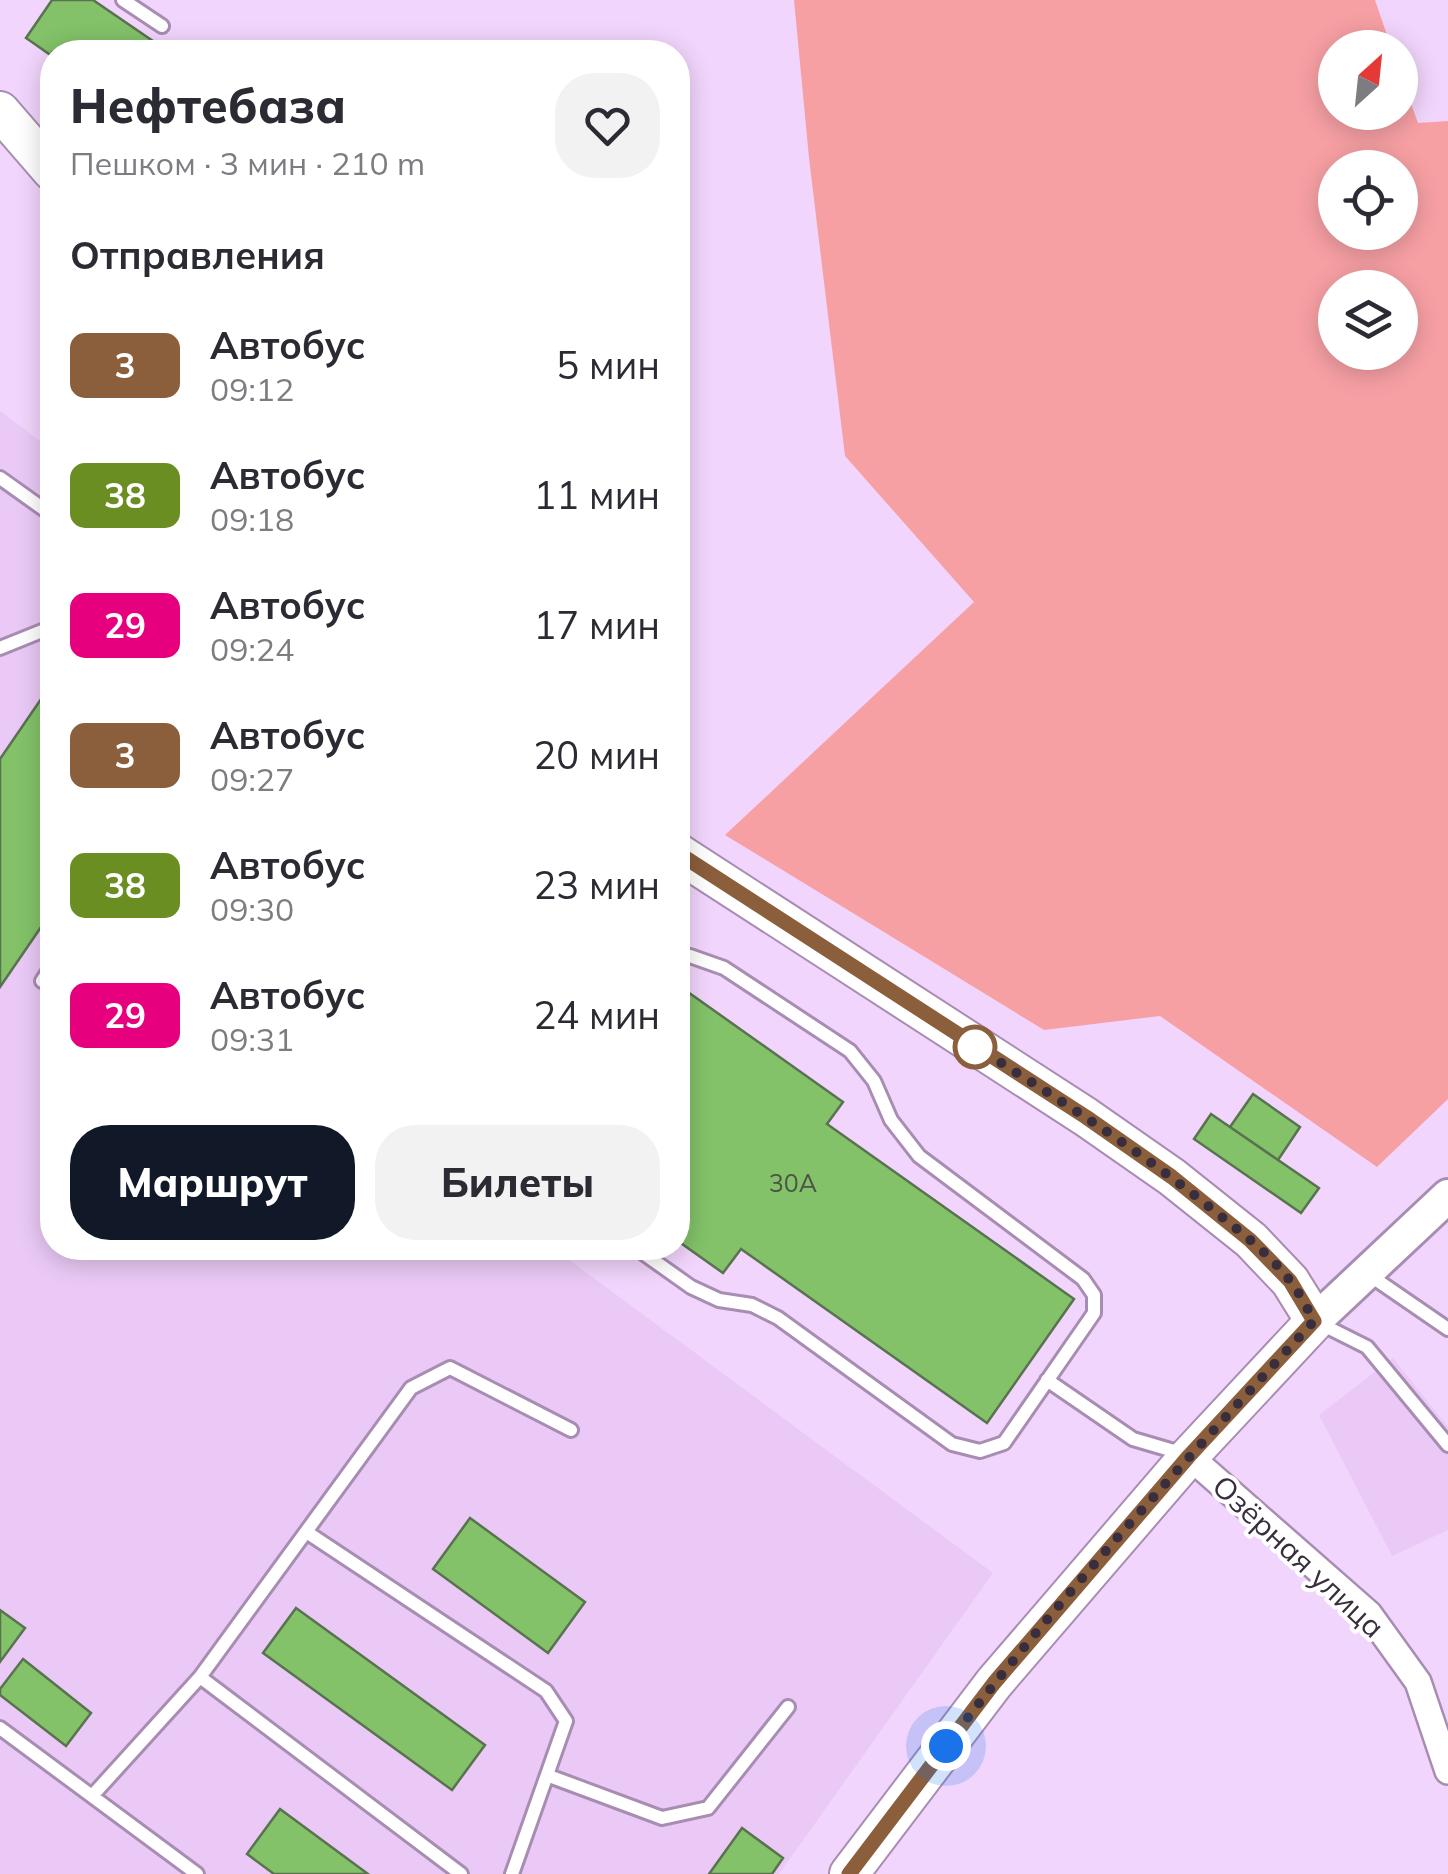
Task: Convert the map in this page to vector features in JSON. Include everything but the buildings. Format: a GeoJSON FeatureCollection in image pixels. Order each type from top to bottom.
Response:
{"type":"FeatureCollection","features":[{"type":"Feature","properties":{"kind":"main road"},"geometry":{"type":"LineString","coordinates":[[0,111],[40,158]]}},
{"type":"Feature","properties":{"kind":"main road"},"geometry":{"type":"LineString","coordinates":[[690,861],[1172,1177],[1250,1240],[1290,1281],[1314,1321],[1189,1456],[994,1683],[849,1874]]}},
{"type":"Feature","properties":{"kind":"street"},"geometry":{"type":"LineString","coordinates":[[1314,1321],[1448,1196]]}},
{"type":"Feature","properties":{"kind":"street","name":"Озёрная улица"},"geometry":{"type":"LineString","coordinates":[[1189,1456],[1369,1614],[1418,1682],[1448,1771]]}},
{"type":"Feature","properties":{"kind":"lane"},"geometry":{"type":"LineString","coordinates":[[123,0],[162,26]]}},
{"type":"Feature","properties":{"kind":"lane"},"geometry":{"type":"LineString","coordinates":[[0,478],[40,507]]}},
{"type":"Feature","properties":{"kind":"lane"},"geometry":{"type":"LineString","coordinates":[[0,648],[40,632]]}},
{"type":"Feature","properties":{"kind":"lane"},"geometry":{"type":"LineString","coordinates":[[653,1260],[691,1287],[719,1300],[752,1306],[778,1318],[952,1444],[980,1451],[1004,1443],[1094,1313],[1094,1294],[1083,1278],[919,1156],[891,1120],[874,1081],[850,1051],[724,968],[690,956]]}},
{"type":"Feature","properties":{"kind":"lane"},"geometry":{"type":"LineString","coordinates":[[1366,1272],[1448,1328]]}},
{"type":"Feature","properties":{"kind":"lane"},"geometry":{"type":"LineString","coordinates":[[1314,1321],[1366,1348],[1448,1445]]}},
{"type":"Feature","properties":{"kind":"lane"},"geometry":{"type":"LineString","coordinates":[[92,1796],[200,1676],[412,1388],[450,1368],[570,1430]]}},
{"type":"Feature","properties":{"kind":"lane"},"geometry":{"type":"LineString","coordinates":[[1047,1380],[1133,1440],[1189,1456]]}},
{"type":"Feature","properties":{"kind":"lane"},"geometry":{"type":"LineString","coordinates":[[308,1534],[546,1691],[566,1721],[512,1874]]}},
{"type":"Feature","properties":{"kind":"lane"},"geometry":{"type":"LineString","coordinates":[[200,1676],[461,1874]]}},
{"type":"Feature","properties":{"kind":"lane"},"geometry":{"type":"LineString","coordinates":[[549,1776],[662,1818],[708,1808],[788,1707]]}},
{"type":"Feature","properties":{"kind":"lane"},"geometry":{"type":"LineString","coordinates":[[0,1728],[197,1874]]}},
{"type":"Feature","properties":{"kind":"shaded area"},"geometry":{"type":"Polygon","coordinates":[[[794,0],[1375,0],[1385,30],[1318,30],[1318,130],[1418,130],[1418,123],[1448,121],[1448,1099],[1377,1167],[1160,1016],[1044,1030],[725,835],[974,602],[845,456],[794,0]]]}},
{"type":"Feature","properties":{"kind":"shaded area"},"geometry":{"type":"Polygon","coordinates":[[[0,411],[40,441],[40,1260],[569,1260],[993,1573],[779,1874],[0,1874],[0,411]]]}},
{"type":"Feature","properties":{"kind":"shaded area"},"geometry":{"type":"Polygon","coordinates":[[[1393,1358],[1448,1427],[1448,1530],[1392,1556],[1319,1415],[1393,1358]]]}},
{"type":"Feature","properties":{"kind":"bus line","name":"3"},"geometry":{"type":"LineString","coordinates":[[690,862],[1086,1117],[1172,1177],[1250,1240],[1290,1281],[1314,1321],[1189,1456],[994,1683],[849,1874]]}},
{"type":"Feature","properties":{"kind":"route"},"geometry":{"type":"LineString","coordinates":[[946,1746],[994,1683],[1189,1456],[1314,1321],[1290,1281],[1250,1240],[1172,1177],[971,1044],[975,1047]]}}]}
